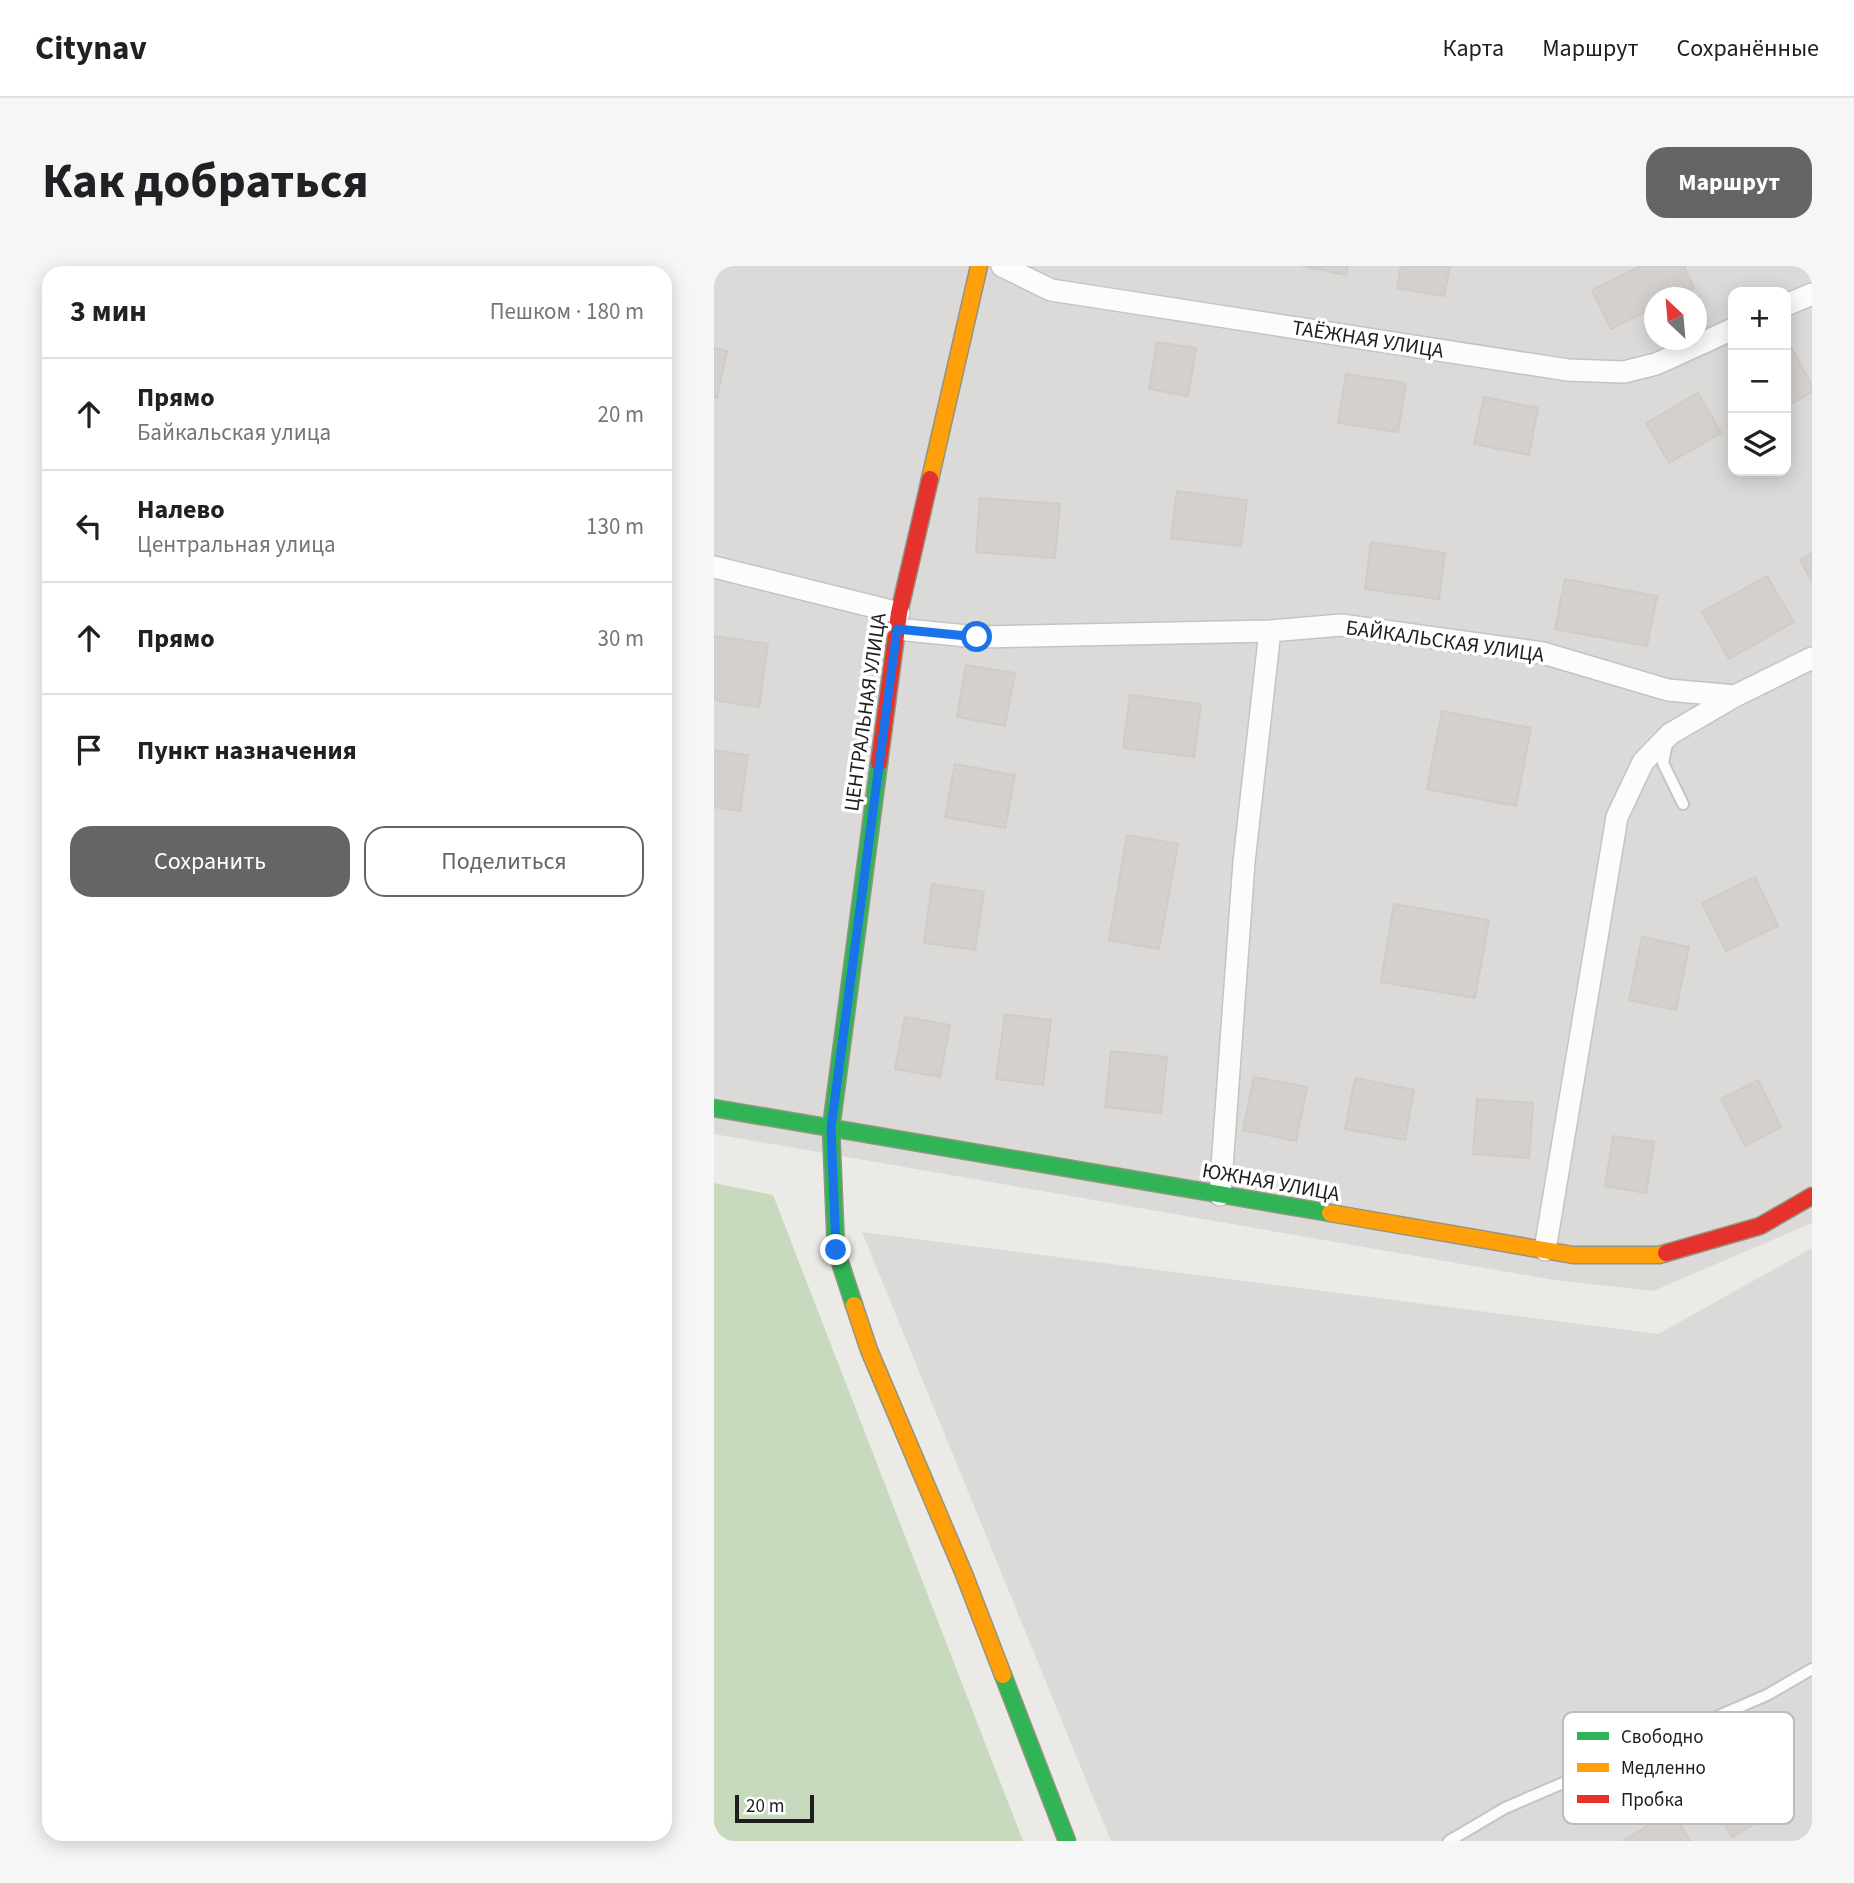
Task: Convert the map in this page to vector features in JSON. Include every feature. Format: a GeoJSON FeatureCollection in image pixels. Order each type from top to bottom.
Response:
{"type":"FeatureCollection","features":[{"type":"Feature","properties":{"kind":"street","name":"ЦЕНТРАЛЬНАЯ УЛИЦА"},"geometry":{"type":"LineString","coordinates":[[979,266],[898,621],[831,1128],[836,1250],[869,1350],[964,1574],[1067,1841]]}},
{"type":"Feature","properties":{"kind":"street","name":"ТАЁЖНАЯ УЛИЦА"},"geometry":{"type":"LineString","coordinates":[[1002,266],[1051,289],[1567,370],[1624,372],[1656,364],[1728,331]]}},
{"type":"Feature","properties":{"kind":"street"},"geometry":{"type":"LineString","coordinates":[[1791,303],[1812,293]]}},
{"type":"Feature","properties":{"kind":"street","name":"БАЙКАЛЬСКАЯ УЛИЦА"},"geometry":{"type":"LineString","coordinates":[[714,567],[898,621],[977,637],[1270,631],[1341,625],[1543,653],[1668,690],[1735,696]]}},
{"type":"Feature","properties":{"kind":"street"},"geometry":{"type":"LineString","coordinates":[[1220,1195],[1244,862],[1270,631]]}},
{"type":"Feature","properties":{"kind":"street"},"geometry":{"type":"LineString","coordinates":[[1545,1251],[1617,817],[1643,762],[1670,734],[1735,696],[1812,659]]}},
{"type":"Feature","properties":{"kind":"street","name":"ЮЖНАЯ УЛИЦА"},"geometry":{"type":"LineString","coordinates":[[714,1108],[1573,1255],[1659,1255],[1760,1226],[1812,1196]]}},
{"type":"Feature","properties":{"kind":"lane"},"geometry":{"type":"LineString","coordinates":[[1670,734],[1663,763],[1683,804]]}},
{"type":"Feature","properties":{"kind":"lane"},"geometry":{"type":"LineString","coordinates":[[1728,1712],[1767,1695],[1812,1670]]}},
{"type":"Feature","properties":{"kind":"lane"},"geometry":{"type":"LineString","coordinates":[[1449,1841],[1505,1808],[1563,1783]]}},
{"type":"Feature","properties":{"kind":"shaded area"},"geometry":{"type":"Polygon","coordinates":[[[714,266],[1812,266],[1812,1223],[1653,1291],[1554,1280],[714,1134],[714,266]]]}},
{"type":"Feature","properties":{"kind":"shaded area"},"geometry":{"type":"Polygon","coordinates":[[[862,1232],[1658,1334],[1812,1248],[1812,1841],[1111,1841],[862,1232]]]}},
{"type":"Feature","properties":{"kind":"green space"},"geometry":{"type":"Polygon","coordinates":[[[714,1183],[773,1195],[1023,1841],[714,1841],[714,1183]]]}},
{"type":"Feature","properties":{"kind":"building"},"geometry":{"type":"Polygon","coordinates":[[[1302,266],[1348,266],[1346,275],[1302,266]]]}},
{"type":"Feature","properties":{"kind":"building"},"geometry":{"type":"Polygon","coordinates":[[[1401,266],[1450,266],[1444,296],[1397,288],[1401,266]]]}},
{"type":"Feature","properties":{"kind":"building"},"geometry":{"type":"Polygon","coordinates":[[[1641,266],[1684,266],[1694,287],[1644,287],[1644,313],[1611,329],[1592,290],[1641,266]]]}},
{"type":"Feature","properties":{"kind":"building"},"geometry":{"type":"Polygon","coordinates":[[[1157,342],[1196,348],[1188,396],[1149,389],[1157,342]]]}},
{"type":"Feature","properties":{"kind":"building"},"geometry":{"type":"Polygon","coordinates":[[[1791,347],[1812,385],[1812,392],[1791,404],[1791,347]]]}},
{"type":"Feature","properties":{"kind":"building"},"geometry":{"type":"Polygon","coordinates":[[[714,348],[727,351],[717,398],[714,397],[714,348]]]}},
{"type":"Feature","properties":{"kind":"building"},"geometry":{"type":"Polygon","coordinates":[[[1346,374],[1406,383],[1398,432],[1338,423],[1346,374]]]}},
{"type":"Feature","properties":{"kind":"building"},"geometry":{"type":"Polygon","coordinates":[[[1698,393],[1721,433],[1669,463],[1646,423],[1698,393]]]}},
{"type":"Feature","properties":{"kind":"building"},"geometry":{"type":"Polygon","coordinates":[[[1484,397],[1538,408],[1529,455],[1474,444],[1484,397]]]}},
{"type":"Feature","properties":{"kind":"building"},"geometry":{"type":"Polygon","coordinates":[[[1177,491],[1247,500],[1241,546],[1171,538],[1177,491]]]}},
{"type":"Feature","properties":{"kind":"building"},"geometry":{"type":"Polygon","coordinates":[[[980,498],[1060,504],[1055,558],[976,552],[980,498]]]}},
{"type":"Feature","properties":{"kind":"building"},"geometry":{"type":"Polygon","coordinates":[[[1371,542],[1445,553],[1439,599],[1365,589],[1371,542]]]}},
{"type":"Feature","properties":{"kind":"building"},"geometry":{"type":"Polygon","coordinates":[[[1812,553],[1812,581],[1800,560],[1812,553]]]}},
{"type":"Feature","properties":{"kind":"building"},"geometry":{"type":"Polygon","coordinates":[[[1767,576],[1794,622],[1729,659],[1702,612],[1767,576]]]}},
{"type":"Feature","properties":{"kind":"building"},"geometry":{"type":"Polygon","coordinates":[[[1565,579],[1657,596],[1647,646],[1555,629],[1565,579]]]}},
{"type":"Feature","properties":{"kind":"building"},"geometry":{"type":"Polygon","coordinates":[[[714,636],[768,644],[759,707],[714,700],[714,636]]]}},
{"type":"Feature","properties":{"kind":"building"},"geometry":{"type":"Polygon","coordinates":[[[966,665],[1015,673],[1005,726],[957,717],[966,665]]]}},
{"type":"Feature","properties":{"kind":"building"},"geometry":{"type":"Polygon","coordinates":[[[1130,695],[1201,704],[1194,757],[1123,748],[1130,695]]]}},
{"type":"Feature","properties":{"kind":"building"},"geometry":{"type":"Polygon","coordinates":[[[1442,711],[1531,728],[1516,806],[1427,789],[1442,711]]]}},
{"type":"Feature","properties":{"kind":"building"},"geometry":{"type":"Polygon","coordinates":[[[714,750],[748,755],[740,811],[714,807],[714,750]]]}},
{"type":"Feature","properties":{"kind":"building"},"geometry":{"type":"Polygon","coordinates":[[[955,764],[1015,775],[1005,828],[945,817],[955,764]]]}},
{"type":"Feature","properties":{"kind":"building"},"geometry":{"type":"Polygon","coordinates":[[[1127,835],[1178,844],[1159,949],[1109,940],[1127,835]]]}},
{"type":"Feature","properties":{"kind":"building"},"geometry":{"type":"Polygon","coordinates":[[[1755,877],[1778,926],[1726,951],[1702,903],[1755,877]]]}},
{"type":"Feature","properties":{"kind":"building"},"geometry":{"type":"Polygon","coordinates":[[[932,884],[984,892],[975,950],[924,943],[932,884]]]}},
{"type":"Feature","properties":{"kind":"building"},"geometry":{"type":"Polygon","coordinates":[[[1394,904],[1489,920],[1475,998],[1381,982],[1394,904]]]}},
{"type":"Feature","properties":{"kind":"building"},"geometry":{"type":"Polygon","coordinates":[[[1642,937],[1689,947],[1676,1010],[1629,1000],[1642,937]]]}},
{"type":"Feature","properties":{"kind":"building"},"geometry":{"type":"Polygon","coordinates":[[[1005,1014],[1051,1020],[1043,1085],[996,1079],[1005,1014]]]}},
{"type":"Feature","properties":{"kind":"building"},"geometry":{"type":"Polygon","coordinates":[[[905,1017],[950,1025],[940,1077],[895,1069],[905,1017]]]}},
{"type":"Feature","properties":{"kind":"building"},"geometry":{"type":"Polygon","coordinates":[[[1111,1051],[1167,1057],[1161,1113],[1105,1107],[1111,1051]]]}},
{"type":"Feature","properties":{"kind":"building"},"geometry":{"type":"Polygon","coordinates":[[[1254,1077],[1307,1087],[1296,1141],[1243,1130],[1254,1077]]]}},
{"type":"Feature","properties":{"kind":"building"},"geometry":{"type":"Polygon","coordinates":[[[1355,1078],[1414,1090],[1405,1140],[1345,1129],[1355,1078]]]}},
{"type":"Feature","properties":{"kind":"building"},"geometry":{"type":"Polygon","coordinates":[[[1758,1080],[1781,1127],[1745,1146],[1721,1099],[1758,1080]]]}},
{"type":"Feature","properties":{"kind":"building"},"geometry":{"type":"Polygon","coordinates":[[[1477,1099],[1533,1103],[1529,1158],[1473,1154],[1477,1099]]]}},
{"type":"Feature","properties":{"kind":"building"},"geometry":{"type":"Polygon","coordinates":[[[1613,1136],[1654,1142],[1646,1193],[1605,1186],[1613,1136]]]}},
{"type":"Feature","properties":{"kind":"building"},"geometry":{"type":"Polygon","coordinates":[[[1651,1824],[1680,1824],[1690,1841],[1623,1841],[1651,1824]]]}},
{"type":"Feature","properties":{"kind":"building"},"geometry":{"type":"Polygon","coordinates":[[[1724,1824],[1754,1824],[1732,1837],[1724,1824]]]}},
{"type":"Feature","properties":{"kind":"traffic: fast"},"geometry":{"type":"LineString","coordinates":[[854,1305],[836,1250],[831,1128],[879,763]]}},
{"type":"Feature","properties":{"kind":"traffic: fast"},"geometry":{"type":"LineString","coordinates":[[714,1108],[1330,1213]]}},
{"type":"Feature","properties":{"kind":"traffic: fast"},"geometry":{"type":"LineString","coordinates":[[1003,1675],[1067,1841]]}},
{"type":"Feature","properties":{"kind":"traffic: slow"},"geometry":{"type":"LineString","coordinates":[[930,479],[979,266]]}},
{"type":"Feature","properties":{"kind":"traffic: slow"},"geometry":{"type":"LineString","coordinates":[[1330,1213],[1573,1255],[1666,1253]]}},
{"type":"Feature","properties":{"kind":"traffic: slow"},"geometry":{"type":"LineString","coordinates":[[854,1305],[869,1350],[964,1574],[1003,1675]]}},
{"type":"Feature","properties":{"kind":"traffic: jam"},"geometry":{"type":"LineString","coordinates":[[879,763],[899,613],[930,479]]}},
{"type":"Feature","properties":{"kind":"traffic: jam"},"geometry":{"type":"LineString","coordinates":[[1666,1253],[1760,1226],[1812,1196]]}},
{"type":"Feature","properties":{"kind":"route"},"geometry":{"type":"LineString","coordinates":[[836,1250],[831,1128],[897,629],[977,637]]}}]}
